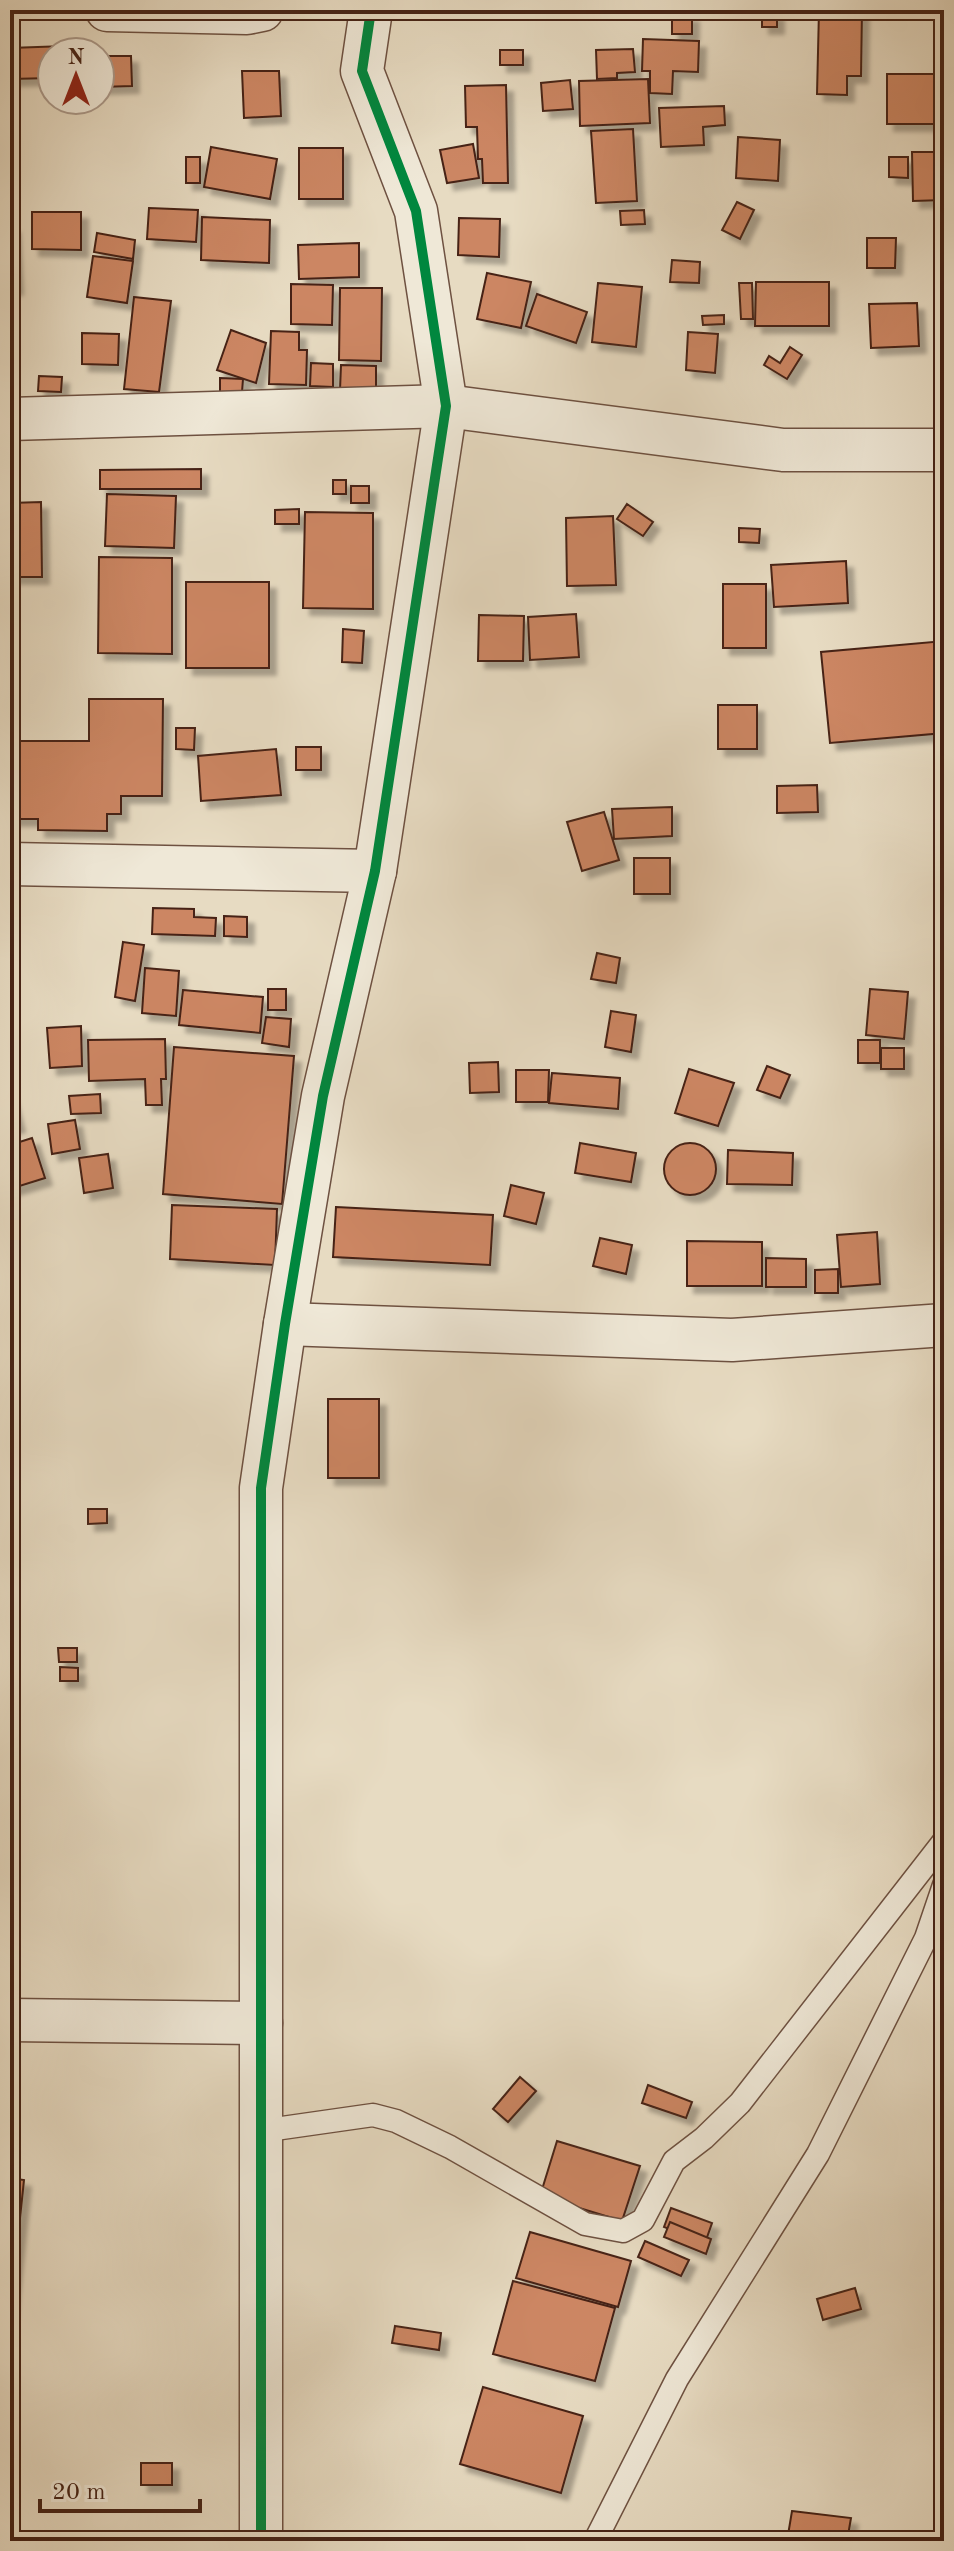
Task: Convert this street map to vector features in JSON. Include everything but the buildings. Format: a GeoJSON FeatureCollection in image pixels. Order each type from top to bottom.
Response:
{"type":"FeatureCollection","features":[{"type":"Feature","properties":{"kind":"street"},"geometry":{"type":"LineString","coordinates":[[107,10],[247,13],[262,10]]}},
{"type":"Feature","properties":{"kind":"street"},"geometry":{"type":"LineString","coordinates":[[261,2541],[261,1488],[323,1096],[375,871],[446,406],[416,211],[362,71],[371,10]]}},
{"type":"Feature","properties":{"kind":"street"},"geometry":{"type":"LineString","coordinates":[[10,419],[446,406],[783,450],[944,450]]}},
{"type":"Feature","properties":{"kind":"street"},"geometry":{"type":"LineString","coordinates":[[10,864],[375,871]]}},
{"type":"Feature","properties":{"kind":"street"},"geometry":{"type":"LineString","coordinates":[[285,1324],[732,1340],[944,1325]]}},
{"type":"Feature","properties":{"kind":"street"},"geometry":{"type":"LineString","coordinates":[[10,2020],[261,2023]]}},
{"type":"Feature","properties":{"kind":"lane"},"geometry":{"type":"LineString","coordinates":[[261,2131],[373,2115],[396,2121],[450,2147],[585,2224],[623,2231],[643,2220],[674,2161],[704,2138],[740,2103],[944,1841]]}},
{"type":"Feature","properties":{"kind":"lane"},"geometry":{"type":"LineString","coordinates":[[595,2541],[677,2379],[818,2154],[926,1938],[944,1885]]}},
{"type":"Feature","properties":{"kind":"cycle path"},"geometry":{"type":"LineString","coordinates":[[261,2541],[261,1488],[323,1096],[375,871],[446,406],[416,211],[362,71],[371,10]]}}]}
